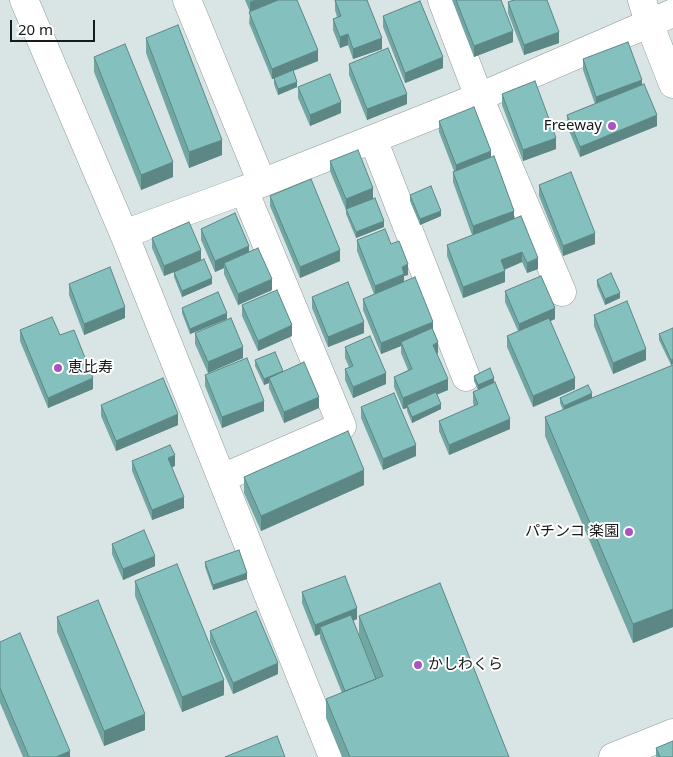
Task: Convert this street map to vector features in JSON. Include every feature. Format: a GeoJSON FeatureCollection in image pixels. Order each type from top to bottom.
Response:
{"type":"FeatureCollection","features":[{"type":"Feature","properties":{"kind":"street"},"geometry":{"type":"LineString","coordinates":[[24,0],[124,234],[333,757]]}},
{"type":"Feature","properties":{"kind":"street"},"geometry":{"type":"LineString","coordinates":[[187,0],[253,186],[342,426],[222,478]]}},
{"type":"Feature","properties":{"kind":"street"},"geometry":{"type":"LineString","coordinates":[[442,0],[479,97],[562,292]]}},
{"type":"Feature","properties":{"kind":"street"},"geometry":{"type":"LineString","coordinates":[[124,234],[253,186],[479,97],[654,12],[673,84]]}},
{"type":"Feature","properties":{"kind":"street"},"geometry":{"type":"LineString","coordinates":[[373,139],[466,377]]}},
{"type":"Feature","properties":{"kind":"street"},"geometry":{"type":"LineString","coordinates":[[613,757],[673,733]]}},
{"type":"Feature","properties":{"kind":"building"},"geometry":{"type":"Polygon","coordinates":[[[278,0],[297,0],[318,50],[272,69],[249,12],[278,0]]]}},
{"type":"Feature","properties":{"kind":"building"},"geometry":{"type":"Polygon","coordinates":[[[335,0],[367,0],[382,38],[353,49],[348,34],[340,37],[333,19],[341,16],[335,0]]]}},
{"type":"Feature","properties":{"kind":"building"},"geometry":{"type":"Polygon","coordinates":[[[456,0],[501,0],[513,31],[474,46],[456,0]]]}},
{"type":"Feature","properties":{"kind":"building"},"geometry":{"type":"Polygon","coordinates":[[[514,0],[547,0],[559,32],[524,45],[508,2],[514,0]]]}},
{"type":"Feature","properties":{"kind":"building"},"geometry":{"type":"Polygon","coordinates":[[[420,1],[443,57],[405,73],[383,16],[420,1]]]}},
{"type":"Feature","properties":{"kind":"building"},"geometry":{"type":"Polygon","coordinates":[[[178,25],[222,140],[189,152],[146,38],[178,25]]]}},
{"type":"Feature","properties":{"kind":"building"},"geometry":{"type":"Polygon","coordinates":[[[628,42],[642,80],[596,97],[583,59],[628,42]]]}},
{"type":"Feature","properties":{"kind":"building"},"geometry":{"type":"Polygon","coordinates":[[[125,44],[173,162],[141,175],[94,57],[125,44]]]}},
{"type":"Feature","properties":{"kind":"building"},"geometry":{"type":"Polygon","coordinates":[[[388,48],[407,94],[367,109],[349,64],[388,48]]]}},
{"type":"Feature","properties":{"kind":"building"},"geometry":{"type":"Polygon","coordinates":[[[293,70],[297,82],[278,89],[274,78],[293,70]]]}},
{"type":"Feature","properties":{"kind":"building"},"geometry":{"type":"Polygon","coordinates":[[[330,74],[341,102],[310,115],[298,87],[330,74]]]}},
{"type":"Feature","properties":{"kind":"building"},"geometry":{"type":"Polygon","coordinates":[[[535,81],[556,138],[523,150],[502,94],[535,81]]]}},
{"type":"Feature","properties":{"kind":"building","name":"Freeway"},"geometry":{"type":"Polygon","coordinates":[[[644,84],[657,115],[580,147],[567,115],[644,84]]]}},
{"type":"Feature","properties":{"kind":"building"},"geometry":{"type":"Polygon","coordinates":[[[474,107],[491,151],[456,165],[439,121],[474,107]]]}},
{"type":"Feature","properties":{"kind":"building"},"geometry":{"type":"Polygon","coordinates":[[[358,150],[373,188],[346,199],[330,161],[358,150]]]}},
{"type":"Feature","properties":{"kind":"building"},"geometry":{"type":"Polygon","coordinates":[[[494,156],[514,211],[473,226],[453,172],[494,156]]]}},
{"type":"Feature","properties":{"kind":"building"},"geometry":{"type":"Polygon","coordinates":[[[571,172],[595,233],[563,246],[539,185],[571,172]]]}},
{"type":"Feature","properties":{"kind":"building"},"geometry":{"type":"Polygon","coordinates":[[[311,179],[340,250],[300,267],[270,196],[311,179]]]}},
{"type":"Feature","properties":{"kind":"building"},"geometry":{"type":"Polygon","coordinates":[[[431,186],[441,211],[420,219],[410,195],[431,186]]]}},
{"type":"Feature","properties":{"kind":"building"},"geometry":{"type":"Polygon","coordinates":[[[375,198],[384,221],[356,232],[346,209],[375,198]]]}},
{"type":"Feature","properties":{"kind":"building"},"geometry":{"type":"Polygon","coordinates":[[[235,213],[249,246],[215,261],[201,229],[235,213]]]}},
{"type":"Feature","properties":{"kind":"building"},"geometry":{"type":"Polygon","coordinates":[[[521,216],[538,258],[527,263],[522,252],[501,260],[505,271],[463,287],[447,245],[521,216]]]}},
{"type":"Feature","properties":{"kind":"building"},"geometry":{"type":"Polygon","coordinates":[[[189,222],[201,250],[164,266],[152,238],[189,222]]]}},
{"type":"Feature","properties":{"kind":"building"},"geometry":{"type":"Polygon","coordinates":[[[385,229],[391,244],[399,241],[408,264],[402,267],[404,274],[375,286],[357,240],[385,229]]]}},
{"type":"Feature","properties":{"kind":"building"},"geometry":{"type":"Polygon","coordinates":[[[258,248],[272,279],[238,294],[224,263],[258,248]]]}},
{"type":"Feature","properties":{"kind":"building"},"geometry":{"type":"Polygon","coordinates":[[[204,259],[212,278],[182,291],[174,272],[204,259]]]}},
{"type":"Feature","properties":{"kind":"building"},"geometry":{"type":"Polygon","coordinates":[[[110,267],[125,307],[84,324],[69,284],[110,267]]]}},
{"type":"Feature","properties":{"kind":"building"},"geometry":{"type":"Polygon","coordinates":[[[611,273],[620,293],[605,299],[597,280],[611,273]]]}},
{"type":"Feature","properties":{"kind":"building"},"geometry":{"type":"Polygon","coordinates":[[[541,276],[555,308],[519,324],[505,291],[541,276]]]}},
{"type":"Feature","properties":{"kind":"building"},"geometry":{"type":"Polygon","coordinates":[[[415,277],[433,322],[381,343],[363,299],[415,277]]]}},
{"type":"Feature","properties":{"kind":"building"},"geometry":{"type":"Polygon","coordinates":[[[348,282],[364,322],[328,337],[312,297],[348,282]]]}},
{"type":"Feature","properties":{"kind":"building"},"geometry":{"type":"Polygon","coordinates":[[[277,290],[292,325],[258,341],[242,305],[277,290]]]}},
{"type":"Feature","properties":{"kind":"building"},"geometry":{"type":"Polygon","coordinates":[[[218,292],[227,313],[190,329],[182,308],[218,292]]]}},
{"type":"Feature","properties":{"kind":"building"},"geometry":{"type":"Polygon","coordinates":[[[627,301],[646,349],[613,363],[594,315],[627,301]]]}},
{"type":"Feature","properties":{"kind":"building","name":"恵比寿"},"geometry":{"type":"Polygon","coordinates":[[[52,317],[60,335],[74,330],[93,378],[48,398],[20,330],[52,317]]]}},
{"type":"Feature","properties":{"kind":"building"},"geometry":{"type":"Polygon","coordinates":[[[231,318],[243,347],[208,362],[195,333],[231,318]]]}},
{"type":"Feature","properties":{"kind":"building"},"geometry":{"type":"Polygon","coordinates":[[[549,318],[575,378],[533,396],[507,336],[549,318]]]}},
{"type":"Feature","properties":{"kind":"building"},"geometry":{"type":"Polygon","coordinates":[[[432,328],[438,342],[433,345],[448,379],[403,398],[394,377],[412,369],[401,342],[432,328]]]}},
{"type":"Feature","properties":{"kind":"building"},"geometry":{"type":"Polygon","coordinates":[[[673,328],[673,359],[671,360],[659,334],[673,328]]]}},
{"type":"Feature","properties":{"kind":"building"},"geometry":{"type":"Polygon","coordinates":[[[370,336],[386,373],[353,387],[345,369],[353,366],[345,347],[370,336]]]}},
{"type":"Feature","properties":{"kind":"building"},"geometry":{"type":"Polygon","coordinates":[[[275,352],[283,371],[264,379],[255,360],[275,352]]]}},
{"type":"Feature","properties":{"kind":"building"},"geometry":{"type":"Polygon","coordinates":[[[247,358],[264,401],[222,417],[205,375],[247,358]]]}},
{"type":"Feature","properties":{"kind":"building"},"geometry":{"type":"Polygon","coordinates":[[[304,362],[319,397],[284,412],[269,378],[304,362]]]}},
{"type":"Feature","properties":{"kind":"building","name":"パチンコ 楽園"},"geometry":{"type":"Polygon","coordinates":[[[673,365],[673,609],[633,624],[545,417],[673,365]]]}},
{"type":"Feature","properties":{"kind":"building"},"geometry":{"type":"Polygon","coordinates":[[[490,368],[494,378],[478,385],[474,376],[490,368]]]}},
{"type":"Feature","properties":{"kind":"building"},"geometry":{"type":"Polygon","coordinates":[[[163,378],[178,414],[116,441],[101,405],[163,378]]]}},
{"type":"Feature","properties":{"kind":"building"},"geometry":{"type":"Polygon","coordinates":[[[495,382],[510,419],[449,445],[439,421],[478,404],[473,392],[495,382]]]}},
{"type":"Feature","properties":{"kind":"building"},"geometry":{"type":"Polygon","coordinates":[[[588,385],[592,393],[564,406],[560,398],[588,385]]]}},
{"type":"Feature","properties":{"kind":"building"},"geometry":{"type":"Polygon","coordinates":[[[436,392],[441,404],[412,417],[407,405],[436,392]]]}},
{"type":"Feature","properties":{"kind":"building"},"geometry":{"type":"Polygon","coordinates":[[[394,393],[416,445],[383,459],[361,407],[394,393]]]}},
{"type":"Feature","properties":{"kind":"building"},"geometry":{"type":"Polygon","coordinates":[[[348,431],[364,470],[261,516],[244,477],[348,431]]]}},
{"type":"Feature","properties":{"kind":"building"},"geometry":{"type":"Polygon","coordinates":[[[170,445],[175,455],[168,458],[184,497],[152,510],[132,461],[170,445]]]}},
{"type":"Feature","properties":{"kind":"building"},"geometry":{"type":"Polygon","coordinates":[[[144,530],[155,556],[123,569],[112,544],[144,530]]]}},
{"type":"Feature","properties":{"kind":"building"},"geometry":{"type":"Polygon","coordinates":[[[239,550],[247,573],[213,585],[205,562],[239,550]]]}},
{"type":"Feature","properties":{"kind":"building"},"geometry":{"type":"Polygon","coordinates":[[[177,564],[224,680],[182,697],[135,581],[177,564]]]}},
{"type":"Feature","properties":{"kind":"building"},"geometry":{"type":"Polygon","coordinates":[[[345,576],[357,608],[315,625],[302,592],[345,576]]]}},
{"type":"Feature","properties":{"kind":"building","name":"かしわくら"},"geometry":{"type":"Polygon","coordinates":[[[440,583],[509,757],[350,757],[326,699],[383,676],[359,616],[440,583]]]}},
{"type":"Feature","properties":{"kind":"building"},"geometry":{"type":"Polygon","coordinates":[[[98,600],[145,714],[104,731],[57,617],[98,600]]]}},
{"type":"Feature","properties":{"kind":"building"},"geometry":{"type":"Polygon","coordinates":[[[256,611],[278,663],[233,683],[210,631],[256,611]]]}},
{"type":"Feature","properties":{"kind":"building"},"geometry":{"type":"Polygon","coordinates":[[[351,615],[376,679],[345,691],[320,627],[351,615]]]}},
{"type":"Feature","properties":{"kind":"building"},"geometry":{"type":"Polygon","coordinates":[[[20,633],[70,751],[56,757],[29,757],[0,688],[0,642],[20,633]]]}},
{"type":"Feature","properties":{"kind":"building"},"geometry":{"type":"Polygon","coordinates":[[[277,736],[285,757],[225,757],[277,736]]]}},
{"type":"Feature","properties":{"kind":"building"},"geometry":{"type":"Polygon","coordinates":[[[673,741],[673,757],[660,757],[656,748],[673,741]]]}},
{"type":"Feature","properties":{"kind":"place","name":"Freeway"},"geometry":{"type":"Point","coordinates":[612,126]}},
{"type":"Feature","properties":{"kind":"place","name":"恵比寿"},"geometry":{"type":"Point","coordinates":[58,368]}},
{"type":"Feature","properties":{"kind":"place","name":"パチンコ 楽園"},"geometry":{"type":"Point","coordinates":[629,532]}},
{"type":"Feature","properties":{"kind":"place","name":"かしわくら"},"geometry":{"type":"Point","coordinates":[418,665]}}]}
